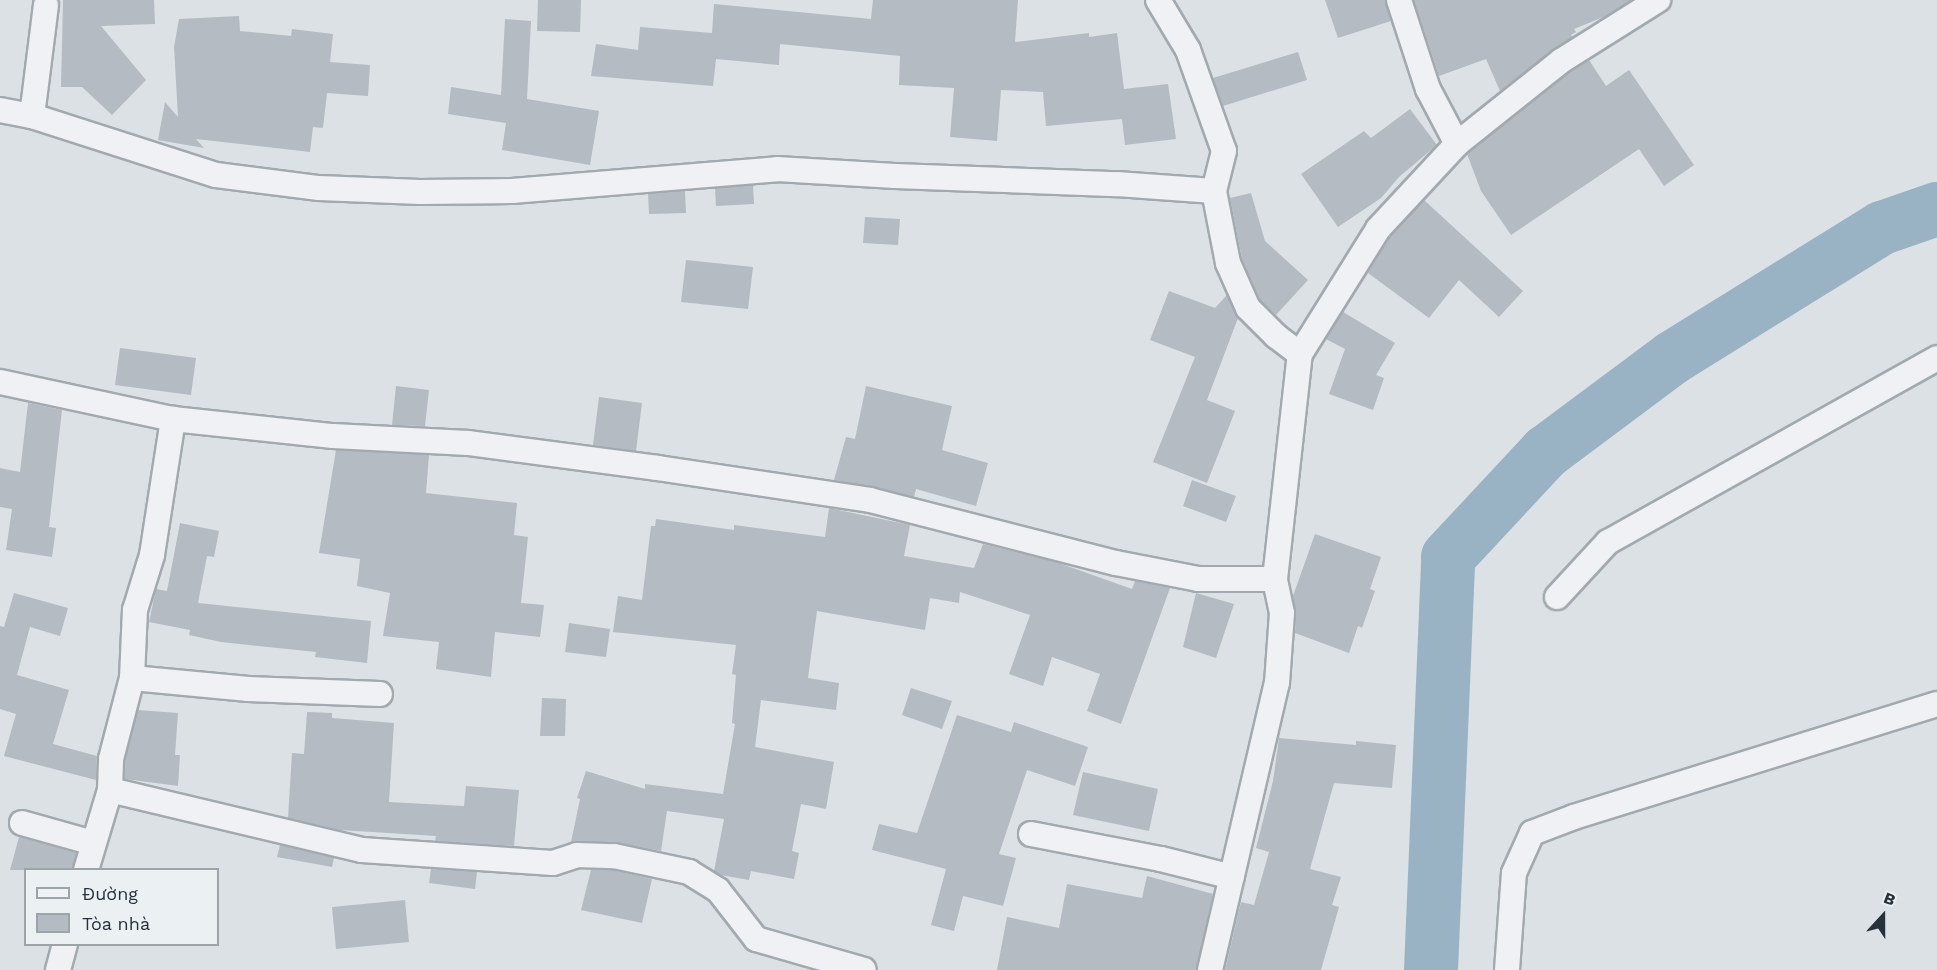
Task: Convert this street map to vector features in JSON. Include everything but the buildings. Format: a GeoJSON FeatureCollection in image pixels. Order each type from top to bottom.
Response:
{"type":"FeatureCollection","features":[{"type":"Feature","properties":{"kind":"street"},"geometry":{"type":"LineString","coordinates":[[1158,0],[1188,50],[1224,151],[1214,191],[1228,263],[1248,308],[1276,336],[1300,354]]}},
{"type":"Feature","properties":{"kind":"street"},"geometry":{"type":"LineString","coordinates":[[1399,0],[1428,89],[1457,144]]}},
{"type":"Feature","properties":{"kind":"street"},"geometry":{"type":"LineString","coordinates":[[1210,970],[1277,683],[1282,613],[1275,579],[1300,354],[1378,229],[1457,144],[1561,61],[1658,0]]}},
{"type":"Feature","properties":{"kind":"street"},"geometry":{"type":"LineString","coordinates":[[32,116],[46,5]]}},
{"type":"Feature","properties":{"kind":"street"},"geometry":{"type":"LineString","coordinates":[[0,110],[32,116],[216,175],[319,188],[420,192],[512,191],[777,169],[1117,184],[1214,191]]}},
{"type":"Feature","properties":{"kind":"street"},"geometry":{"type":"LineString","coordinates":[[1557,597],[1608,542],[1937,358]]}},
{"type":"Feature","properties":{"kind":"street"},"geometry":{"type":"LineString","coordinates":[[0,382],[172,419],[333,436],[468,443],[870,500],[1116,563],[1198,579],[1275,579]]}},
{"type":"Feature","properties":{"kind":"street"},"geometry":{"type":"LineString","coordinates":[[87,868],[110,790],[111,759],[132,678],[135,610],[152,555],[172,419]]}},
{"type":"Feature","properties":{"kind":"street"},"geometry":{"type":"LineString","coordinates":[[132,678],[248,689],[380,694]]}},
{"type":"Feature","properties":{"kind":"street"},"geometry":{"type":"LineString","coordinates":[[1506,970],[1514,873],[1532,834],[1574,817],[1937,704]]}},
{"type":"Feature","properties":{"kind":"street"},"geometry":{"type":"LineString","coordinates":[[110,790],[362,850],[553,863],[577,855],[614,856],[689,872],[718,890],[756,939],[864,970]]}},
{"type":"Feature","properties":{"kind":"street"},"geometry":{"type":"LineString","coordinates":[[22,823],[93,843]]}},
{"type":"Feature","properties":{"kind":"street"},"geometry":{"type":"LineString","coordinates":[[1031,834],[1161,859],[1232,877]]}},
{"type":"Feature","properties":{"kind":"street"},"geometry":{"type":"LineString","coordinates":[[58,970],[65,946]]}},
{"type":"Feature","properties":{"kind":"waterway"},"geometry":{"type":"LineString","coordinates":[[1431,970],[1448,557],[1546,452],[1672,358],[1882,228],[1937,209]]}}]}
